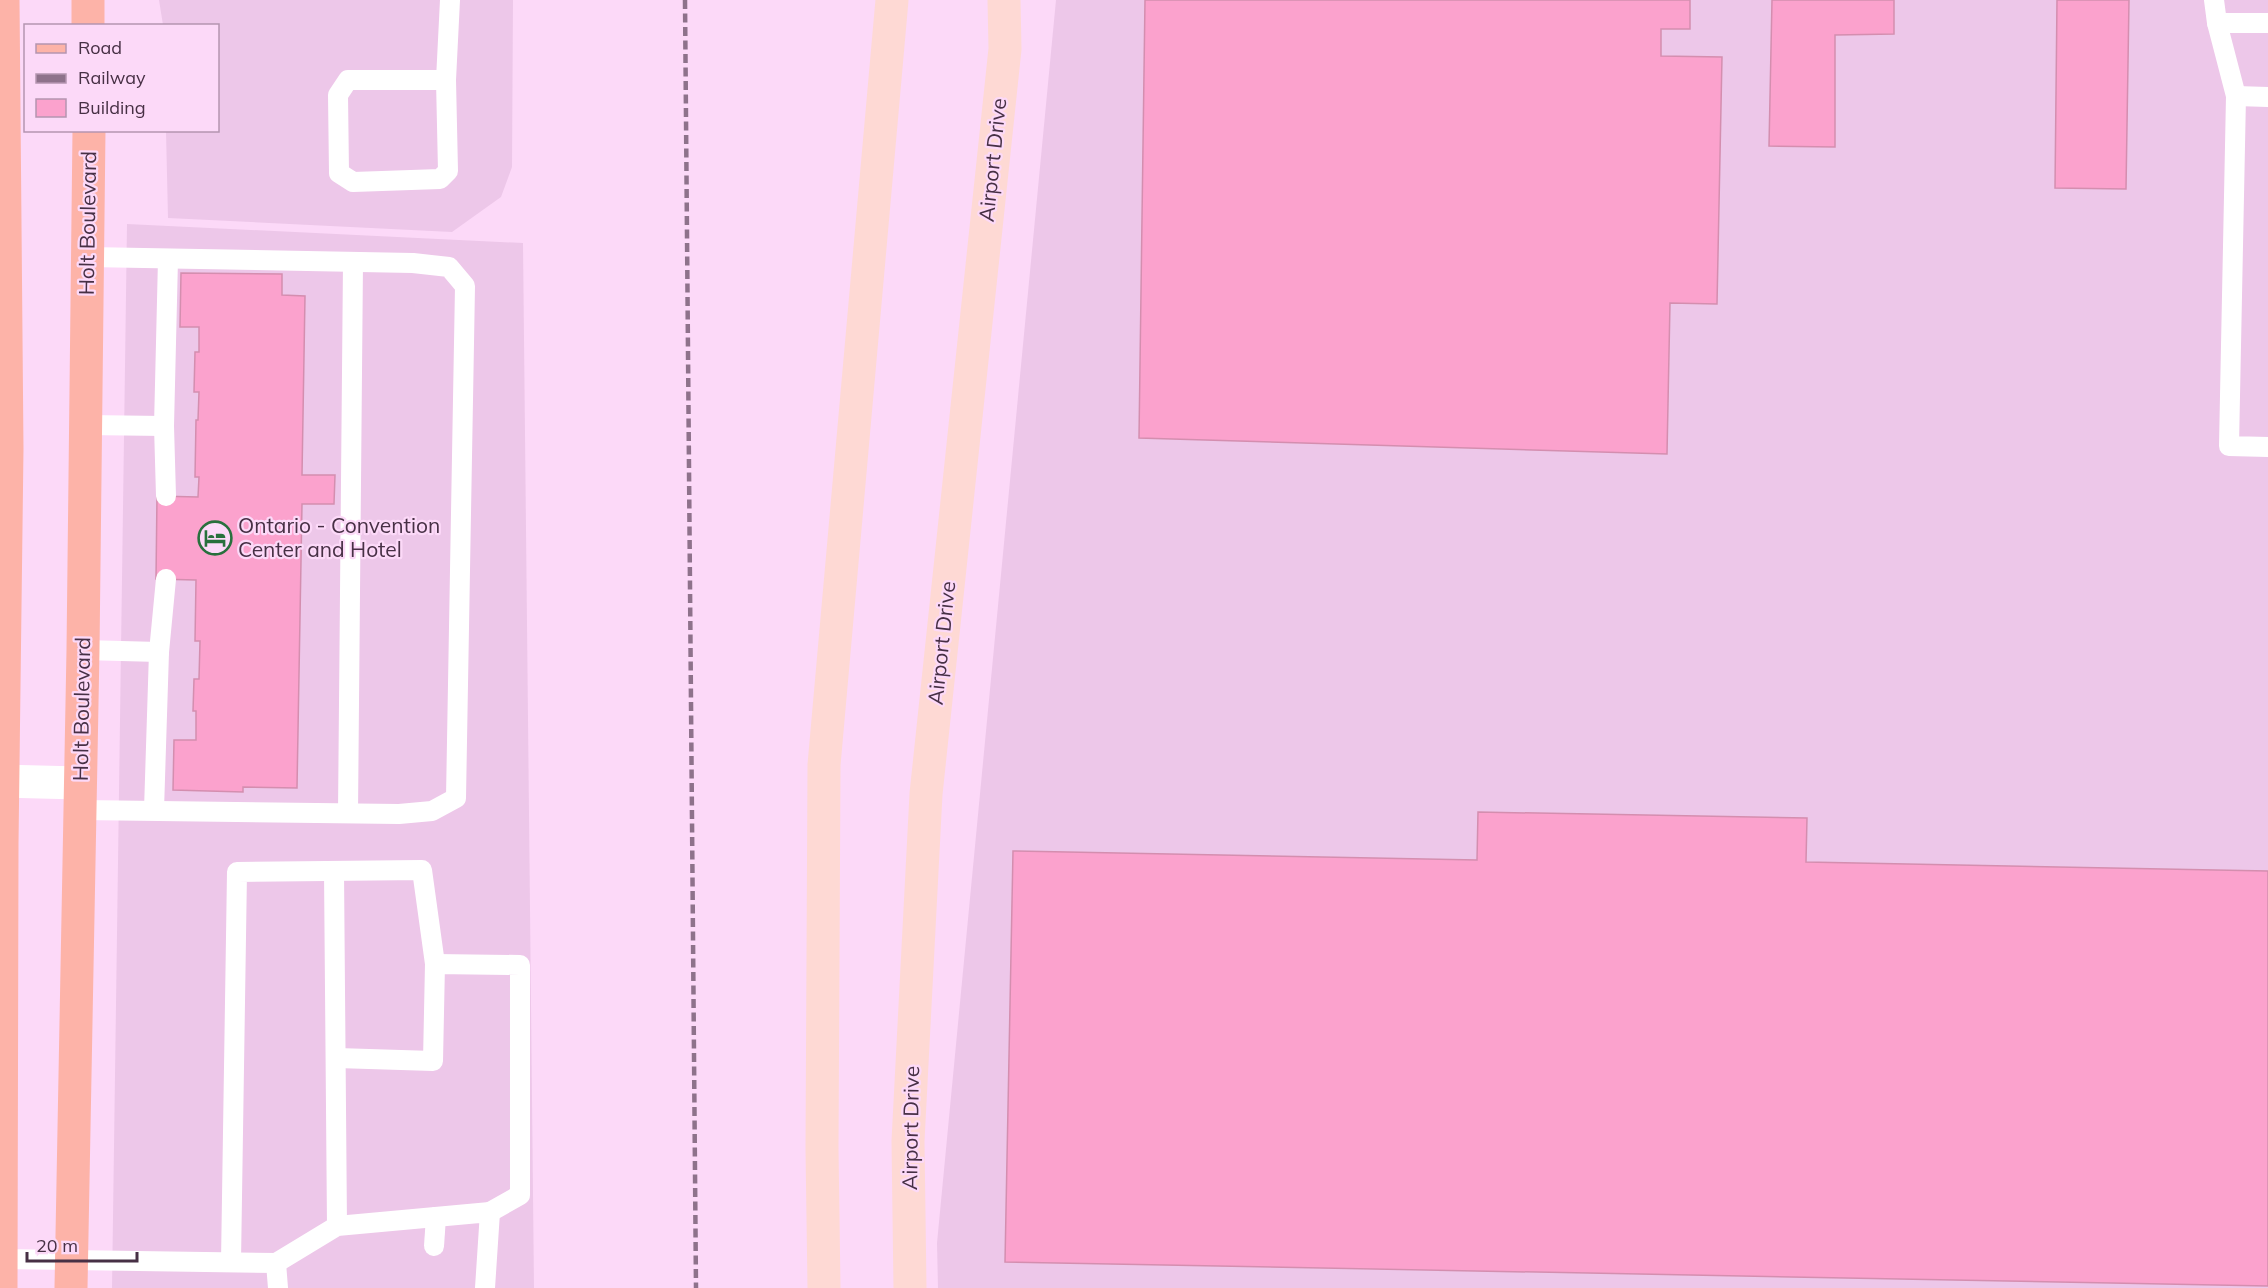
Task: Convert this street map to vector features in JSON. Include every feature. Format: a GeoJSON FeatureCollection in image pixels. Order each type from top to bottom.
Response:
{"type":"FeatureCollection","features":[{"type":"Feature","properties":{"kind":"main road"},"geometry":{"type":"LineString","coordinates":[[1,1288],[1,781],[7,448],[3,263],[3,0]]}},
{"type":"Feature","properties":{"kind":"main road"},"geometry":{"type":"LineString","coordinates":[[88,0],[88,24]]}},
{"type":"Feature","properties":{"kind":"main road"},"geometry":{"type":"LineString","coordinates":[[824,1288],[822,1149],[824,765],[892,0]]}},
{"type":"Feature","properties":{"kind":"main road","name":"Airport Drive"},"geometry":{"type":"LineString","coordinates":[[910,1288],[908,1141],[926,794],[1005,49],[1004,0]]}},
{"type":"Feature","properties":{"kind":"main road","name":"Holt Boulevard"},"geometry":{"type":"LineString","coordinates":[[71,1274],[83,650],[89,132]]}},
{"type":"Feature","properties":{"kind":"street"},"geometry":{"type":"LineString","coordinates":[[1,781],[80,796]]}},
{"type":"Feature","properties":{"kind":"lane"},"geometry":{"type":"LineString","coordinates":[[446,80],[348,80],[338,95],[339,173],[353,182],[440,179],[448,171],[446,80],[450,0]]}},
{"type":"Feature","properties":{"kind":"lane"},"geometry":{"type":"LineString","coordinates":[[2199,0],[2217,23]]}},
{"type":"Feature","properties":{"kind":"lane"},"geometry":{"type":"LineString","coordinates":[[2214,0],[2217,23],[2236,96],[2229,446],[2268,447]]}},
{"type":"Feature","properties":{"kind":"lane"},"geometry":{"type":"LineString","coordinates":[[2217,23],[2268,23]]}},
{"type":"Feature","properties":{"kind":"lane"},"geometry":{"type":"LineString","coordinates":[[2236,96],[2268,97]]}},
{"type":"Feature","properties":{"kind":"lane"},"geometry":{"type":"LineString","coordinates":[[80,796],[154,810],[399,814],[432,811],[456,798],[465,286],[449,267],[413,263],[88,257]]}},
{"type":"Feature","properties":{"kind":"lane"},"geometry":{"type":"LineString","coordinates":[[166,496],[164,426],[168,259]]}},
{"type":"Feature","properties":{"kind":"lane"},"geometry":{"type":"LineString","coordinates":[[348,813],[353,262]]}},
{"type":"Feature","properties":{"kind":"lane"},"geometry":{"type":"LineString","coordinates":[[85,425],[164,426]]}},
{"type":"Feature","properties":{"kind":"lane"},"geometry":{"type":"LineString","coordinates":[[154,810],[159,652],[166,579]]}},
{"type":"Feature","properties":{"kind":"lane"},"geometry":{"type":"LineString","coordinates":[[83,650],[159,652]]}},
{"type":"Feature","properties":{"kind":"lane"},"geometry":{"type":"LineString","coordinates":[[231,1262],[237,872],[422,870],[435,964],[433,1060],[337,1058]]}},
{"type":"Feature","properties":{"kind":"lane"},"geometry":{"type":"LineString","coordinates":[[334,871],[337,1226]]}},
{"type":"Feature","properties":{"kind":"lane"},"geometry":{"type":"LineString","coordinates":[[1,1259],[71,1274],[231,1262],[276,1263],[337,1226],[490,1212],[520,1195],[520,965],[435,964]]}},
{"type":"Feature","properties":{"kind":"lane"},"geometry":{"type":"LineString","coordinates":[[484,1288],[490,1212]]}},
{"type":"Feature","properties":{"kind":"lane"},"geometry":{"type":"LineString","coordinates":[[434,1246],[436,1217]]}},
{"type":"Feature","properties":{"kind":"lane"},"geometry":{"type":"LineString","coordinates":[[276,1263],[278,1288]]}},
{"type":"Feature","properties":{"kind":"shaded area"},"geometry":{"type":"Polygon","coordinates":[[[159,0],[513,0],[512,167],[501,197],[452,232],[168,218],[166,132],[219,132],[219,24],[163,24],[159,0]]]}},
{"type":"Feature","properties":{"kind":"shaded area"},"geometry":{"type":"Polygon","coordinates":[[[1056,0],[2268,0],[2268,1288],[938,1288],[937,1243],[1056,0]]]}},
{"type":"Feature","properties":{"kind":"shaded area"},"geometry":{"type":"Polygon","coordinates":[[[127,224],[523,243],[534,1288],[112,1288],[127,224]]]}},
{"type":"Feature","properties":{"kind":"building"},"geometry":{"type":"Polygon","coordinates":[[[1145,0],[1690,0],[1690,29],[1661,29],[1661,56],[1722,57],[1717,304],[1670,303],[1667,454],[1139,438],[1145,0]]]}},
{"type":"Feature","properties":{"kind":"building"},"geometry":{"type":"Polygon","coordinates":[[[1772,0],[1894,0],[1894,34],[1835,35],[1835,147],[1769,146],[1772,0]]]}},
{"type":"Feature","properties":{"kind":"building"},"geometry":{"type":"Polygon","coordinates":[[[2057,0],[2129,0],[2126,189],[2055,188],[2057,0]]]}},
{"type":"Feature","properties":{"kind":"building"},"geometry":{"type":"Polygon","coordinates":[[[181,273],[282,274],[282,295],[305,296],[302,475],[335,475],[334,504],[302,504],[297,788],[243,787],[243,792],[173,790],[174,740],[196,740],[196,711],[193,711],[194,679],[199,679],[200,641],[195,641],[196,580],[156,579],[157,496],[198,497],[199,477],[195,477],[199,392],[194,392],[195,352],[199,352],[199,327],[180,327],[181,273]]]}},
{"type":"Feature","properties":{"kind":"building"},"geometry":{"type":"Polygon","coordinates":[[[1478,812],[1807,818],[1806,862],[2268,871],[2268,1286],[1005,1262],[1013,851],[1477,860],[1478,812]]]}},
{"type":"Feature","properties":{"kind":"railway"},"geometry":{"type":"LineString","coordinates":[[685,0],[696,1288]]}},
{"type":"Feature","properties":{"kind":"place","name":"Ontario - Convention Center and Hotel"},"geometry":{"type":"Point","coordinates":[215,538]}}]}
